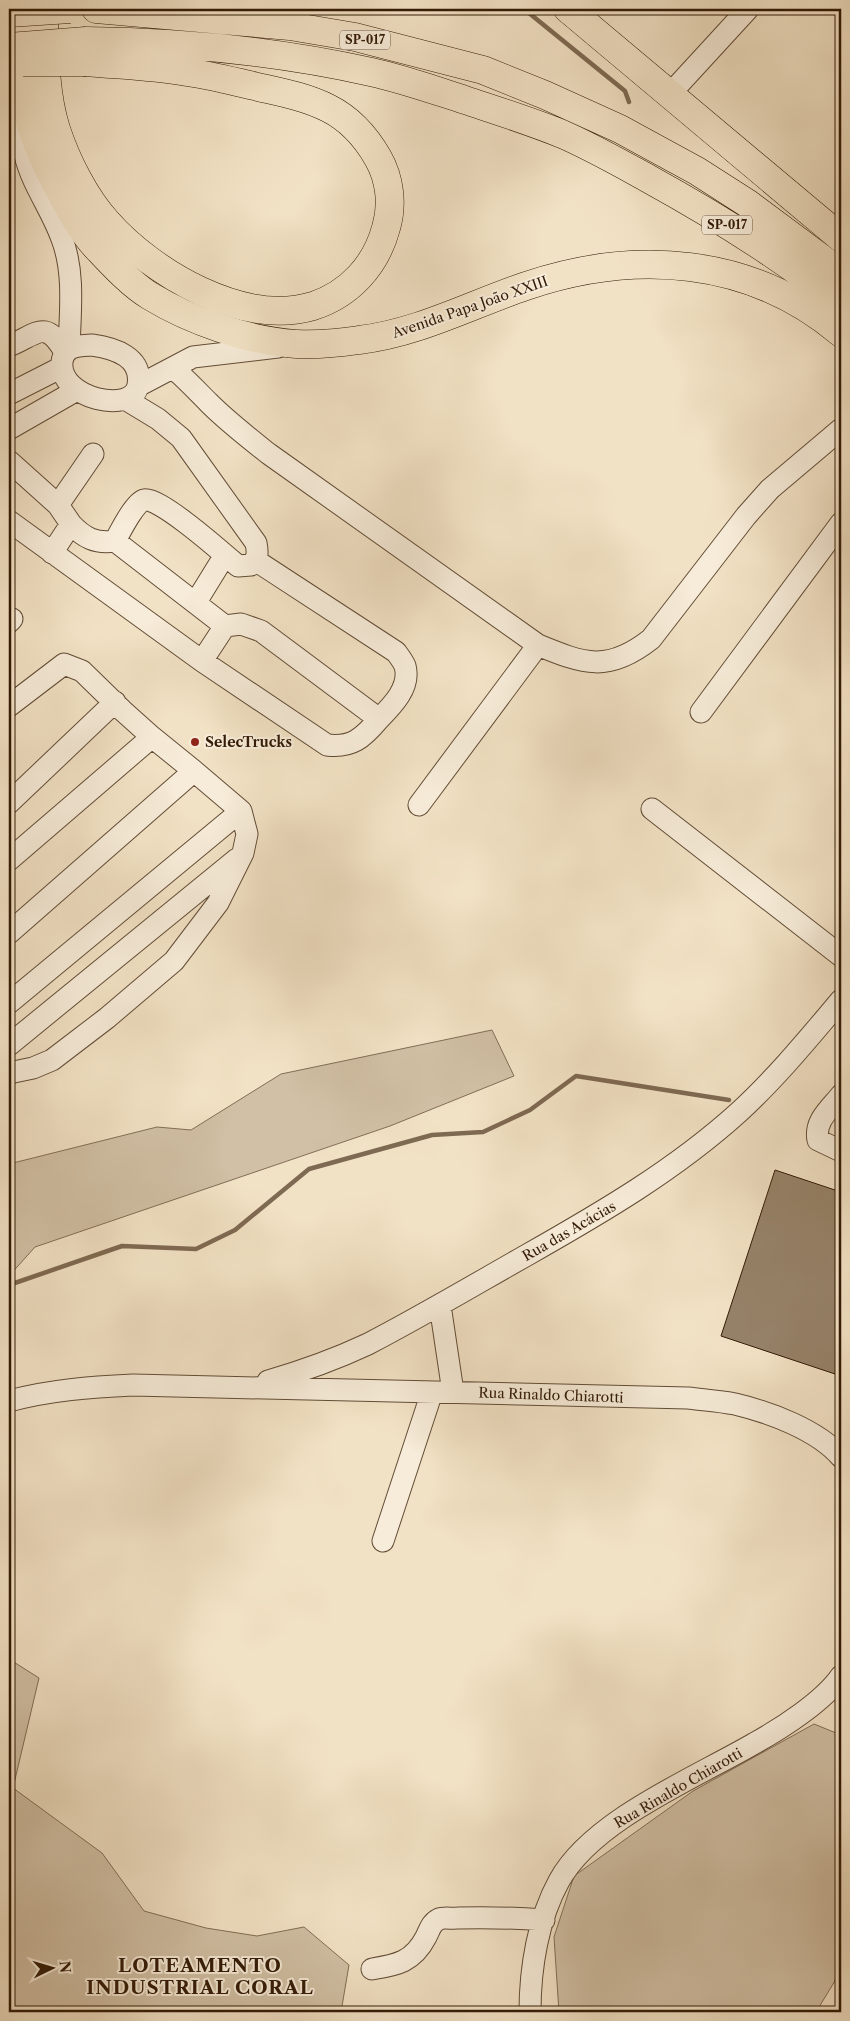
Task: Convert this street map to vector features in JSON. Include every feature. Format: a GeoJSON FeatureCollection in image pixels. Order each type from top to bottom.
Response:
{"type":"FeatureCollection","features":[{"type":"Feature","properties":{"kind":"main road","name":"Avenida Papa João XXIII"},"geometry":{"type":"LineString","coordinates":[[22,9],[26,103],[48,168],[74,217],[98,249],[126,276],[149,295],[184,314],[230,331],[265,340],[297,344],[358,340],[387,335],[426,324],[536,283],[564,275],[642,264],[676,264],[740,277],[795,300],[841,333]]}},
{"type":"Feature","properties":{"kind":"main road"},"geometry":{"type":"LineString","coordinates":[[9,47],[86,51],[303,97],[330,108],[355,126],[371,145],[383,167],[390,192],[389,219],[382,243],[372,263],[357,280],[335,297],[313,306],[293,310],[261,310],[216,298],[172,276],[133,247],[106,222],[79,183],[56,129],[46,73],[44,9]]}},
{"type":"Feature","properties":{"kind":"main road"},"geometry":{"type":"LineString","coordinates":[[9,13],[70,9]]}},
{"type":"Feature","properties":{"kind":"main road","name":"SP-017"},"geometry":{"type":"LineString","coordinates":[[96,9],[290,26],[355,37],[482,70],[545,95],[620,129],[697,171],[747,203],[841,273]]}},
{"type":"Feature","properties":{"kind":"main road"},"geometry":{"type":"LineString","coordinates":[[576,13],[669,95],[841,238]]}},
{"type":"Feature","properties":{"kind":"main road","name":"SP-017"},"geometry":{"type":"LineString","coordinates":[[86,51],[147,42],[202,46],[288,57],[371,72],[424,86],[526,120],[607,156],[691,202],[754,241],[841,304]]}},
{"type":"Feature","properties":{"kind":"main road"},"geometry":{"type":"LineString","coordinates":[[9,62],[86,51]]}},
{"type":"Feature","properties":{"kind":"street"},"geometry":{"type":"LineString","coordinates":[[669,95],[748,9]]}},
{"type":"Feature","properties":{"kind":"street"},"geometry":{"type":"LineString","coordinates":[[26,103],[25,154],[32,176],[62,239],[68,261],[70,308],[65,356],[65,377],[77,390],[100,400],[132,392],[193,357],[297,344]]}},
{"type":"Feature","properties":{"kind":"street"},"geometry":{"type":"LineString","coordinates":[[9,346],[40,331],[50,332],[57,339],[65,356]]}},
{"type":"Feature","properties":{"kind":"street"},"geometry":{"type":"LineString","coordinates":[[9,394],[65,356],[92,345],[108,348],[126,355],[135,364],[138,374],[132,392]]}},
{"type":"Feature","properties":{"kind":"street"},"geometry":{"type":"LineString","coordinates":[[173,368],[192,383],[210,404],[242,433],[269,454],[538,645],[582,661],[602,662],[619,659],[636,651],[651,639],[746,516],[770,489],[841,429]]}},
{"type":"Feature","properties":{"kind":"street"},"geometry":{"type":"LineString","coordinates":[[9,429],[77,390]]}},
{"type":"Feature","properties":{"kind":"street"},"geometry":{"type":"LineString","coordinates":[[115,541],[137,504],[143,500],[149,500],[160,504],[201,534],[238,566],[250,565],[258,553],[256,543],[181,438],[158,419],[132,392]]}},
{"type":"Feature","properties":{"kind":"street"},"geometry":{"type":"LineString","coordinates":[[58,505],[93,454]]}},
{"type":"Feature","properties":{"kind":"street"},"geometry":{"type":"LineString","coordinates":[[9,461],[58,505],[79,533],[97,542],[115,541],[196,602],[224,626],[241,624],[261,631],[379,719]]}},
{"type":"Feature","properties":{"kind":"street"},"geometry":{"type":"LineString","coordinates":[[9,521],[202,661],[327,745],[341,746],[362,737],[392,706],[406,679],[405,665],[396,652],[255,560]]}},
{"type":"Feature","properties":{"kind":"street"},"geometry":{"type":"LineString","coordinates":[[701,712],[841,523]]}},
{"type":"Feature","properties":{"kind":"street"},"geometry":{"type":"LineString","coordinates":[[52,553],[71,524]]}},
{"type":"Feature","properties":{"kind":"street"},"geometry":{"type":"LineString","coordinates":[[196,602],[225,555]]}},
{"type":"Feature","properties":{"kind":"street"},"geometry":{"type":"LineString","coordinates":[[202,661],[224,626]]}},
{"type":"Feature","properties":{"kind":"street"},"geometry":{"type":"LineString","coordinates":[[420,805],[538,645]]}},
{"type":"Feature","properties":{"kind":"street"},"geometry":{"type":"LineString","coordinates":[[9,706],[64,664],[82,671],[123,712],[241,811],[247,834],[243,853],[218,903],[174,961],[107,1018],[52,1060],[33,1068],[9,1073]]}},
{"type":"Feature","properties":{"kind":"street"},"geometry":{"type":"LineString","coordinates":[[9,804],[115,702]]}},
{"type":"Feature","properties":{"kind":"street"},"geometry":{"type":"LineString","coordinates":[[9,860],[152,737]]}},
{"type":"Feature","properties":{"kind":"street"},"geometry":{"type":"LineString","coordinates":[[9,933],[194,770]]}},
{"type":"Feature","properties":{"kind":"street"},"geometry":{"type":"LineString","coordinates":[[652,809],[841,956]]}},
{"type":"Feature","properties":{"kind":"street"},"geometry":{"type":"LineString","coordinates":[[9,1003],[241,811]]}},
{"type":"Feature","properties":{"kind":"street"},"geometry":{"type":"LineString","coordinates":[[9,1046],[243,853]]}},
{"type":"Feature","properties":{"kind":"street","name":"Rua das Acácias"},"geometry":{"type":"LineString","coordinates":[[247,1386],[307,1370],[338,1358],[440,1305],[596,1216],[686,1156],[739,1112],[789,1062],[841,1000]]}},
{"type":"Feature","properties":{"kind":"street"},"geometry":{"type":"LineString","coordinates":[[841,1095],[820,1119],[816,1130],[818,1140],[841,1151]]}},
{"type":"Feature","properties":{"kind":"street"},"geometry":{"type":"LineString","coordinates":[[440,1305],[453,1392]]}},
{"type":"Feature","properties":{"kind":"street"},"geometry":{"type":"LineString","coordinates":[[9,1401],[32,1395],[82,1388],[133,1385],[247,1386]]}},
{"type":"Feature","properties":{"kind":"street","name":"Rua Rinaldo Chiarotti"},"geometry":{"type":"LineString","coordinates":[[247,1386],[688,1398],[734,1404],[772,1415],[807,1431],[841,1457]]}},
{"type":"Feature","properties":{"kind":"street"},"geometry":{"type":"LineString","coordinates":[[383,1540],[432,1392]]}},
{"type":"Feature","properties":{"kind":"street","name":"Rua Rinaldo Chiarotti"},"geometry":{"type":"LineString","coordinates":[[530,2012],[534,1957],[544,1920],[560,1880],[579,1854],[610,1826],[653,1799],[771,1734],[803,1713],[841,1676]]}},
{"type":"Feature","properties":{"kind":"street"},"geometry":{"type":"LineString","coordinates":[[372,1969],[396,1965],[407,1960],[425,1938],[431,1924],[441,1918],[499,1917],[544,1920]]}},
{"type":"Feature","properties":{"kind":"shaded area"},"geometry":{"type":"Polygon","coordinates":[[[492,1030],[514,1076],[390,1126],[35,1247],[9,1276],[9,1164],[157,1127],[191,1130],[281,1074],[492,1030]]]}},
{"type":"Feature","properties":{"kind":"shaded area"},"geometry":{"type":"Polygon","coordinates":[[[9,1659],[39,1678],[13,1788],[102,1853],[144,1911],[206,1928],[257,1936],[304,1927],[349,1965],[341,2012],[9,2012],[9,1659]]]}},
{"type":"Feature","properties":{"kind":"shaded area"},"geometry":{"type":"Polygon","coordinates":[[[814,1724],[841,1735],[841,1971],[816,2012],[559,2012],[554,1937],[574,1876],[693,1791],[814,1724]]]}},
{"type":"Feature","properties":{"kind":"building"},"geometry":{"type":"Polygon","coordinates":[[[775,1170],[841,1192],[841,1376],[721,1336],[775,1170]]]}},
{"type":"Feature","properties":{"kind":"waterway"},"geometry":{"type":"LineString","coordinates":[[524,9],[625,91],[629,102]]}},
{"type":"Feature","properties":{"kind":"waterway"},"geometry":{"type":"LineString","coordinates":[[9,1285],[122,1246],[196,1249],[235,1230],[309,1169],[432,1135],[483,1132],[530,1110],[576,1076],[729,1100]]}},
{"type":"Feature","properties":{"kind":"place","name":"SelecTrucks"},"geometry":{"type":"Point","coordinates":[195,742]}},
{"type":"Feature","properties":{"kind":"district","name":"LOTEAMENTO INDUSTRIAL CORAL"},"geometry":{"type":"Point","coordinates":[200,1976]}}]}
